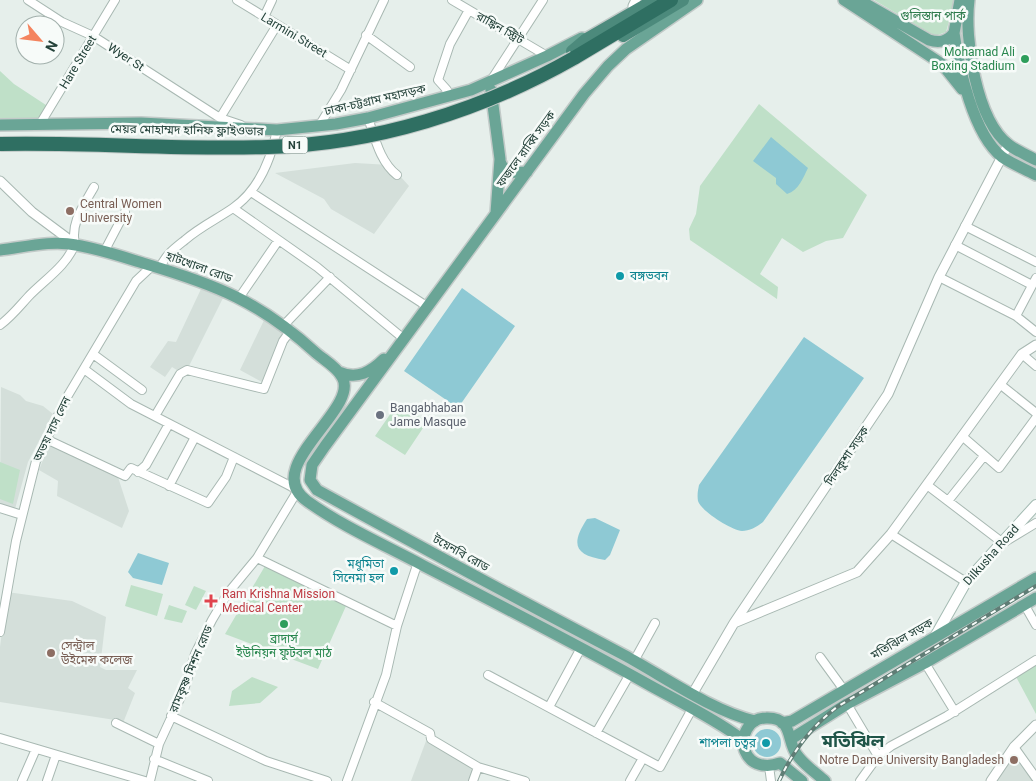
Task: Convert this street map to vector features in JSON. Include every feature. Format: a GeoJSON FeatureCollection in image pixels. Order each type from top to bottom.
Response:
{"type":"FeatureCollection","features":[{"type":"Feature","properties":{"kind":"highway"},"geometry":{"type":"LineString","coordinates":[[573,54],[585,40],[654,0]]}},
{"type":"Feature","properties":{"kind":"highway","name":"মেয়র মোহাম্মদ হানিফ ফ্লাইওভার"},"geometry":{"type":"LineString","coordinates":[[0,136],[61,133],[264,138],[295,137],[371,128],[411,119],[488,90],[573,54],[664,0]]}},
{"type":"Feature","properties":{"kind":"highway","name":"মেয়র মোহাম্মদ হানিফ ফ্লাইওভার"},"geometry":{"type":"LineString","coordinates":[[0,144],[66,142],[270,147],[360,137],[425,123],[510,90],[671,0]]}},
{"type":"Feature","properties":{"kind":"highway"},"geometry":{"type":"LineString","coordinates":[[573,54],[630,32],[683,0]]}},
{"type":"Feature","properties":{"kind":"main road","name":"ফজলে রাব্বি সড়ক"},"geometry":{"type":"LineString","coordinates":[[404,339],[584,94],[608,66],[626,49],[697,0]]}},
{"type":"Feature","properties":{"kind":"main road"},"geometry":{"type":"LineString","coordinates":[[844,0],[942,64],[953,75],[968,96],[992,135],[1002,156],[1036,175]]}},
{"type":"Feature","properties":{"kind":"main road"},"geometry":{"type":"LineString","coordinates":[[860,0],[929,40],[936,42],[945,41],[954,33]]}},
{"type":"Feature","properties":{"kind":"main road"},"geometry":{"type":"LineString","coordinates":[[960,0],[954,33],[968,96]]}},
{"type":"Feature","properties":{"kind":"main road"},"geometry":{"type":"LineString","coordinates":[[969,0],[967,35],[973,75],[989,118],[992,135]]}},
{"type":"Feature","properties":{"kind":"main road","name":"ঢাকা-চট্টগ্রাম মহাসড়ক"},"geometry":{"type":"LineString","coordinates":[[0,126],[141,123],[277,130],[319,126],[368,118],[445,98],[490,83],[595,31],[637,2]]}},
{"type":"Feature","properties":{"kind":"main road"},"geometry":{"type":"LineString","coordinates":[[490,83],[502,167],[508,172],[527,172]]}},
{"type":"Feature","properties":{"kind":"main road"},"geometry":{"type":"LineString","coordinates":[[992,135],[1036,160]]}},
{"type":"Feature","properties":{"kind":"main road"},"geometry":{"type":"LineString","coordinates":[[496,215],[500,159]]}},
{"type":"Feature","properties":{"kind":"main road","name":"হাটখোলা রোড"},"geometry":{"type":"LineString","coordinates":[[0,250],[42,244],[74,244],[104,252],[152,269],[209,283],[239,298],[288,328],[339,372]]}},
{"type":"Feature","properties":{"kind":"main road"},"geometry":{"type":"LineString","coordinates":[[339,372],[350,375],[367,372],[404,339]]}},
{"type":"Feature","properties":{"kind":"main road","name":"টয়েনবি রোড"},"geometry":{"type":"LineString","coordinates":[[404,339],[312,466],[310,480],[317,490],[693,693],[750,720]]}},
{"type":"Feature","properties":{"kind":"main road"},"geometry":{"type":"LineString","coordinates":[[339,372],[345,382],[343,396],[312,440],[299,464],[295,479],[298,490],[309,502],[692,709],[740,738],[745,752],[755,763],[775,765],[802,781]]}},
{"type":"Feature","properties":{"kind":"main road"},"geometry":{"type":"LineString","coordinates":[[343,396],[349,395],[352,397],[353,407]]}},
{"type":"Feature","properties":{"kind":"main road","name":"Dilkusha Road"},"geometry":{"type":"LineString","coordinates":[[936,635],[966,582],[1036,505]]}},
{"type":"Feature","properties":{"kind":"main road","name":"মতিঝিল সড়ক"},"geometry":{"type":"LineString","coordinates":[[782,723],[792,721],[1036,578]]}},
{"type":"Feature","properties":{"kind":"main road"},"geometry":{"type":"LineString","coordinates":[[791,743],[847,704],[925,663],[1036,598]]}},
{"type":"Feature","properties":{"kind":"main road"},"geometry":{"type":"LineString","coordinates":[[740,738],[750,720],[768,718],[782,723],[790,732],[791,743],[796,755],[825,781]]}},
{"type":"Feature","properties":{"kind":"street","name":"Wyer St"},"geometry":{"type":"LineString","coordinates":[[28,0],[62,22],[94,36],[220,118],[250,129]]}},
{"type":"Feature","properties":{"kind":"street","name":"Hare Street"},"geometry":{"type":"LineString","coordinates":[[40,124],[115,0]]}},
{"type":"Feature","properties":{"kind":"street","name":"Larmini Street"},"geometry":{"type":"LineString","coordinates":[[237,0],[351,70]]}},
{"type":"Feature","properties":{"kind":"street"},"geometry":{"type":"LineString","coordinates":[[264,17],[272,0]]}},
{"type":"Feature","properties":{"kind":"street"},"geometry":{"type":"LineString","coordinates":[[319,126],[331,109],[384,0]]}},
{"type":"Feature","properties":{"kind":"street","name":"রাঙ্কিন স্ট্রিট"},"geometry":{"type":"LineString","coordinates":[[452,0],[547,56]]}},
{"type":"Feature","properties":{"kind":"street"},"geometry":{"type":"LineString","coordinates":[[490,83],[543,0]]}},
{"type":"Feature","properties":{"kind":"street"},"geometry":{"type":"LineString","coordinates":[[445,98],[447,90],[438,80],[450,44],[469,10]]}},
{"type":"Feature","properties":{"kind":"street"},"geometry":{"type":"LineString","coordinates":[[220,118],[277,25]]}},
{"type":"Feature","properties":{"kind":"street"},"geometry":{"type":"LineString","coordinates":[[366,35],[410,67]]}},
{"type":"Feature","properties":{"kind":"street"},"geometry":{"type":"LineString","coordinates":[[0,149],[79,147],[226,153],[272,152],[376,141],[430,125],[492,103]]}},
{"type":"Feature","properties":{"kind":"street"},"geometry":{"type":"LineString","coordinates":[[368,118],[380,154],[391,170],[398,176]]}},
{"type":"Feature","properties":{"kind":"street"},"geometry":{"type":"LineString","coordinates":[[277,130],[272,152],[251,192],[428,307]]}},
{"type":"Feature","properties":{"kind":"street","name":"দিলকুশা সড়ক"},"geometry":{"type":"LineString","coordinates":[[693,693],[734,623],[888,394],[940,277],[1008,144]]}},
{"type":"Feature","properties":{"kind":"street"},"geometry":{"type":"LineString","coordinates":[[0,181],[32,212],[74,244]]}},
{"type":"Feature","properties":{"kind":"street"},"geometry":{"type":"LineString","coordinates":[[0,326],[14,315],[66,259],[74,244],[73,227],[94,187]]}},
{"type":"Feature","properties":{"kind":"street","name":"অভয় দাস লেন"},"geometry":{"type":"LineString","coordinates":[[0,632],[6,588],[36,461],[92,354],[152,269],[196,231],[233,208],[251,192]]}},
{"type":"Feature","properties":{"kind":"street"},"geometry":{"type":"LineString","coordinates":[[233,208],[330,277],[404,339]]}},
{"type":"Feature","properties":{"kind":"street"},"geometry":{"type":"LineString","coordinates":[[104,252],[125,212]]}},
{"type":"Feature","properties":{"kind":"street"},"geometry":{"type":"LineString","coordinates":[[965,226],[1036,262]]}},
{"type":"Feature","properties":{"kind":"street"},"geometry":{"type":"LineString","coordinates":[[239,298],[278,241]]}},
{"type":"Feature","properties":{"kind":"street"},"geometry":{"type":"LineString","coordinates":[[956,245],[1034,281],[1016,316]]}},
{"type":"Feature","properties":{"kind":"street"},"geometry":{"type":"LineString","coordinates":[[155,416],[180,374],[187,370],[225,382],[264,389],[288,328],[330,277]]}},
{"type":"Feature","properties":{"kind":"street"},"geometry":{"type":"LineString","coordinates":[[940,277],[1016,316],[1036,332]]}},
{"type":"Feature","properties":{"kind":"street"},"geometry":{"type":"LineString","coordinates":[[734,623],[852,576],[891,534],[1022,354],[1036,345]]}},
{"type":"Feature","properties":{"kind":"street"},"geometry":{"type":"LineString","coordinates":[[92,354],[142,390]]}},
{"type":"Feature","properties":{"kind":"street"},"geometry":{"type":"LineString","coordinates":[[1022,354],[1036,366]]}},
{"type":"Feature","properties":{"kind":"street"},"geometry":{"type":"LineString","coordinates":[[84,369],[131,404],[298,490]]}},
{"type":"Feature","properties":{"kind":"street"},"geometry":{"type":"LineString","coordinates":[[1001,385],[1036,413]]}},
{"type":"Feature","properties":{"kind":"street"},"geometry":{"type":"LineString","coordinates":[[962,436],[999,468],[1036,418]]}},
{"type":"Feature","properties":{"kind":"street"},"geometry":{"type":"LineString","coordinates":[[138,472],[146,465],[169,424]]}},
{"type":"Feature","properties":{"kind":"street"},"geometry":{"type":"LineString","coordinates":[[169,486],[195,437]]}},
{"type":"Feature","properties":{"kind":"street"},"geometry":{"type":"LineString","coordinates":[[46,439],[112,472],[125,476],[131,468],[208,503],[226,477],[234,457]]}},
{"type":"Feature","properties":{"kind":"street"},"geometry":{"type":"LineString","coordinates":[[948,501],[984,456]]}},
{"type":"Feature","properties":{"kind":"street"},"geometry":{"type":"LineString","coordinates":[[926,485],[1003,543],[1036,524]]}},
{"type":"Feature","properties":{"kind":"street","name":"রামকৃষ্ণ মিশন রোড"},"geometry":{"type":"LineString","coordinates":[[150,781],[159,744],[212,620],[228,593],[258,558],[298,490]]}},
{"type":"Feature","properties":{"kind":"street"},"geometry":{"type":"LineString","coordinates":[[276,528],[282,523],[295,504],[301,501],[309,502]]}},
{"type":"Feature","properties":{"kind":"street"},"geometry":{"type":"LineString","coordinates":[[0,508],[22,515]]}},
{"type":"Feature","properties":{"kind":"street"},"geometry":{"type":"LineString","coordinates":[[891,534],[966,582]]}},
{"type":"Feature","properties":{"kind":"street"},"geometry":{"type":"LineString","coordinates":[[258,558],[397,626]]}},
{"type":"Feature","properties":{"kind":"street"},"geometry":{"type":"LineString","coordinates":[[346,781],[374,702],[386,675],[397,626],[418,562]]}},
{"type":"Feature","properties":{"kind":"street"},"geometry":{"type":"LineString","coordinates":[[1024,604],[1036,625]]}},
{"type":"Feature","properties":{"kind":"street"},"geometry":{"type":"LineString","coordinates":[[634,661],[655,623]]}},
{"type":"Feature","properties":{"kind":"street"},"geometry":{"type":"LineString","coordinates":[[549,708],[582,648]]}},
{"type":"Feature","properties":{"kind":"street"},"geometry":{"type":"LineString","coordinates":[[820,657],[844,690]]}},
{"type":"Feature","properties":{"kind":"street"},"geometry":{"type":"LineString","coordinates":[[860,781],[878,756],[890,746],[955,712],[1036,660]]}},
{"type":"Feature","properties":{"kind":"street"},"geometry":{"type":"LineString","coordinates":[[925,663],[955,712]]}},
{"type":"Feature","properties":{"kind":"street"},"geometry":{"type":"LineString","coordinates":[[596,733],[630,674]]}},
{"type":"Feature","properties":{"kind":"street"},"geometry":{"type":"LineString","coordinates":[[488,675],[660,768],[692,709]]}},
{"type":"Feature","properties":{"kind":"street"},"geometry":{"type":"LineString","coordinates":[[374,702],[430,733],[431,739],[478,767],[526,781]]}},
{"type":"Feature","properties":{"kind":"street"},"geometry":{"type":"LineString","coordinates":[[847,704],[878,756]]}},
{"type":"Feature","properties":{"kind":"street"},"geometry":{"type":"LineString","coordinates":[[171,716],[266,761],[327,781]]}},
{"type":"Feature","properties":{"kind":"street"},"geometry":{"type":"LineString","coordinates":[[116,723],[159,744]]}},
{"type":"Feature","properties":{"kind":"street"},"geometry":{"type":"LineString","coordinates":[[991,781],[1014,747],[1036,725]]}},
{"type":"Feature","properties":{"kind":"street"},"geometry":{"type":"LineString","coordinates":[[0,738],[145,781]]}},
{"type":"Feature","properties":{"kind":"street"},"geometry":{"type":"LineString","coordinates":[[1014,747],[1036,778]]}},
{"type":"Feature","properties":{"kind":"street"},"geometry":{"type":"LineString","coordinates":[[22,781],[36,749]]}},
{"type":"Feature","properties":{"kind":"street"},"geometry":{"type":"LineString","coordinates":[[47,781],[56,755]]}},
{"type":"Feature","properties":{"kind":"street"},"geometry":{"type":"LineString","coordinates":[[630,781],[643,758]]}},
{"type":"Feature","properties":{"kind":"street"},"geometry":{"type":"LineString","coordinates":[[154,759],[208,781]]}},
{"type":"Feature","properties":{"kind":"street"},"geometry":{"type":"LineString","coordinates":[[771,781],[775,765]]}},
{"type":"Feature","properties":{"kind":"street"},"geometry":{"type":"LineString","coordinates":[[473,781],[478,767]]}},
{"type":"Feature","properties":{"kind":"shaded area"},"geometry":{"type":"Polygon","coordinates":[[[355,163],[390,165],[409,186],[374,234],[331,209],[324,199],[275,173],[355,163]]]}},
{"type":"Feature","properties":{"kind":"shaded area"},"geometry":{"type":"Polygon","coordinates":[[[201,289],[223,298],[188,368],[180,372],[172,367],[165,377],[150,367],[168,341],[176,342],[201,289]]]}},
{"type":"Feature","properties":{"kind":"shaded area"},"geometry":{"type":"Polygon","coordinates":[[[267,314],[288,328],[262,382],[240,370],[267,314]]]}},
{"type":"Feature","properties":{"kind":"shaded area"},"geometry":{"type":"Polygon","coordinates":[[[1,387],[20,395],[26,401],[43,406],[53,414],[28,462],[15,509],[0,504],[1,387]]]}},
{"type":"Feature","properties":{"kind":"shaded area"},"geometry":{"type":"Polygon","coordinates":[[[50,442],[117,474],[129,511],[122,528],[57,496],[58,481],[39,470],[50,442]]]}},
{"type":"Feature","properties":{"kind":"shaded area","name":"সেন্ট্রাল উইমেন্স কলেজ"},"geometry":{"type":"Polygon","coordinates":[[[7,592],[72,601],[106,617],[100,667],[106,670],[137,670],[128,688],[135,693],[123,723],[115,720],[0,702],[0,647],[7,592]]]}},
{"type":"Feature","properties":{"kind":"shaded area"},"geometry":{"type":"Polygon","coordinates":[[[426,741],[477,770],[473,781],[411,781],[426,741]]]}},
{"type":"Feature","properties":{"kind":"shaded area","name":"Notre Dame University Bangladesh"},"geometry":{"type":"Polygon","coordinates":[[[1015,748],[1036,781],[991,781],[1015,748]]]}},
{"type":"Feature","properties":{"kind":"green space","name":"গুলিস্তান পার্ক"},"geometry":{"type":"Polygon","coordinates":[[[874,0],[955,0],[946,32],[935,36],[874,0]]]}},
{"type":"Feature","properties":{"kind":"green space"},"geometry":{"type":"Polygon","coordinates":[[[0,71],[14,84],[49,107],[38,120],[0,121],[0,71]]]}},
{"type":"Feature","properties":{"kind":"green space"},"geometry":{"type":"Polygon","coordinates":[[[759,104],[867,195],[843,238],[826,241],[803,252],[782,238],[760,274],[778,287],[777,299],[690,240],[689,229],[696,214],[700,186],[759,104]]]}},
{"type":"Feature","properties":{"kind":"green space"},"geometry":{"type":"Polygon","coordinates":[[[398,403],[427,422],[405,455],[375,436],[398,403]]]}},
{"type":"Feature","properties":{"kind":"green space"},"geometry":{"type":"Polygon","coordinates":[[[0,462],[20,470],[13,504],[0,499],[0,462]]]}},
{"type":"Feature","properties":{"kind":"green space","name":"ব্রাদার্স ইউনিয়ন ফুটবল মাঠ"},"geometry":{"type":"Polygon","coordinates":[[[265,566],[346,606],[318,669],[225,634],[265,566]]]}},
{"type":"Feature","properties":{"kind":"green space"},"geometry":{"type":"Polygon","coordinates":[[[131,585],[163,594],[157,616],[125,606],[131,585]]]}},
{"type":"Feature","properties":{"kind":"green space"},"geometry":{"type":"Polygon","coordinates":[[[194,586],[206,591],[196,610],[185,605],[194,586]]]}},
{"type":"Feature","properties":{"kind":"green space"},"geometry":{"type":"Polygon","coordinates":[[[169,605],[187,611],[182,623],[164,619],[169,605]]]}},
{"type":"Feature","properties":{"kind":"green space"},"geometry":{"type":"Polygon","coordinates":[[[1036,664],[1036,714],[1015,675],[1036,664]]]}},
{"type":"Feature","properties":{"kind":"green space"},"geometry":{"type":"Polygon","coordinates":[[[252,677],[278,687],[260,703],[229,706],[232,691],[252,677]]]}},
{"type":"Feature","properties":{"kind":"water"},"geometry":{"type":"Polygon","coordinates":[[[771,137],[808,168],[798,187],[787,194],[776,184],[776,178],[753,161],[771,137]]]}},
{"type":"Feature","properties":{"kind":"water"},"geometry":{"type":"Polygon","coordinates":[[[462,288],[515,326],[458,408],[404,371],[462,288]]]}},
{"type":"Feature","properties":{"kind":"water"},"geometry":{"type":"Polygon","coordinates":[[[804,337],[864,378],[763,522],[750,529],[737,530],[717,519],[700,505],[698,501],[699,485],[804,337]]]}},
{"type":"Feature","properties":{"kind":"water"},"geometry":{"type":"Polygon","coordinates":[[[595,518],[620,530],[610,555],[605,560],[587,555],[578,547],[578,536],[587,519],[595,518]]]}},
{"type":"Feature","properties":{"kind":"water"},"geometry":{"type":"Polygon","coordinates":[[[138,553],[169,563],[162,585],[133,578],[128,572],[138,553]]]}},
{"type":"Feature","properties":{"kind":"water","name":"শাপলা চত্বর"},"geometry":{"type":"Polygon","coordinates":[[[767,729],[777,733],[781,743],[777,753],[767,757],[757,753],[753,743],[757,733],[767,729]]]}},
{"type":"Feature","properties":{"kind":"railway"},"geometry":{"type":"LineString","coordinates":[[779,781],[790,760],[811,731],[837,707],[1036,586]]}},
{"type":"Feature","properties":{"kind":"place","name":"Mohamad Ali Boxing Stadium"},"geometry":{"type":"Point","coordinates":[1025,59]}},
{"type":"Feature","properties":{"kind":"place","name":"Central Women University"},"geometry":{"type":"Point","coordinates":[70,211]}},
{"type":"Feature","properties":{"kind":"place","name":"বঙ্গভবন"},"geometry":{"type":"Point","coordinates":[620,276]}},
{"type":"Feature","properties":{"kind":"place","name":"Bangabhaban Jame Masque"},"geometry":{"type":"Point","coordinates":[380,415]}},
{"type":"Feature","properties":{"kind":"place","name":"মধুমিতা সিনেমা হল"},"geometry":{"type":"Point","coordinates":[394,571]}},
{"type":"Feature","properties":{"kind":"place","name":"Ram Krishna Mission Medical Center"},"geometry":{"type":"Point","coordinates":[211,601]}},
{"type":"Feature","properties":{"kind":"place","name":"ব্রাদার্স ইউনিয়ন ফুটবল মাঠ"},"geometry":{"type":"Point","coordinates":[284,624]}},
{"type":"Feature","properties":{"kind":"place","name":"সেন্ট্রাল উইমেন্স কলেজ"},"geometry":{"type":"Point","coordinates":[51,653]}},
{"type":"Feature","properties":{"kind":"place","name":"শাপলা চত্বর"},"geometry":{"type":"Point","coordinates":[766,743]}},
{"type":"Feature","properties":{"kind":"place","name":"Notre Dame University Bangladesh"},"geometry":{"type":"Point","coordinates":[1014,760]}},
{"type":"Feature","properties":{"kind":"district","name":"মতিঝিল"},"geometry":{"type":"Point","coordinates":[853,740]}}]}
